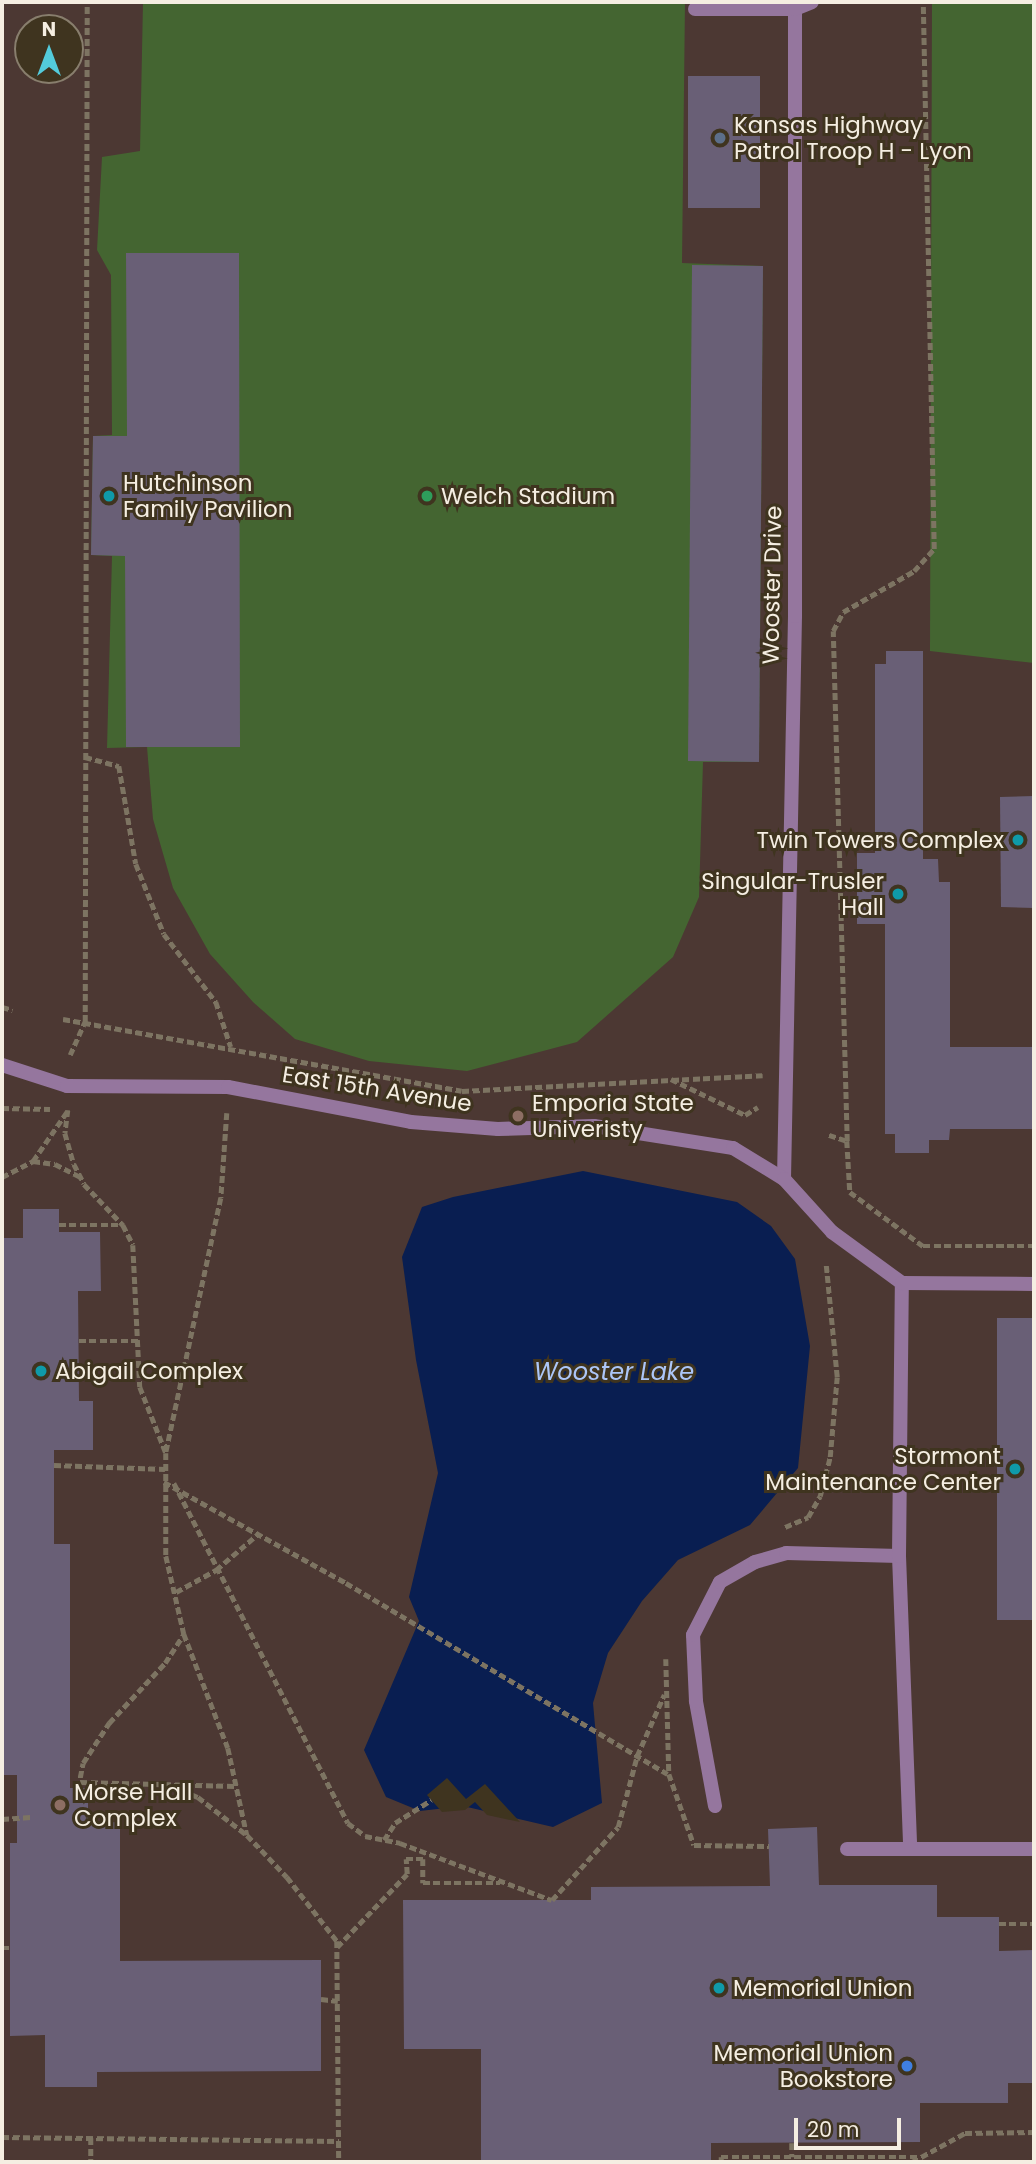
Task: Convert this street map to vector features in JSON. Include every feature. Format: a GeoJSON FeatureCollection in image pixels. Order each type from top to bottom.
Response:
{"type":"FeatureCollection","features":[{"type":"Feature","properties":{"kind":"street"},"geometry":{"type":"LineString","coordinates":[[695,9],[795,9],[812,2]]}},
{"type":"Feature","properties":{"kind":"street","name":"Wooster Drive"},"geometry":{"type":"LineString","coordinates":[[784,1179],[795,616],[795,9]]}},
{"type":"Feature","properties":{"kind":"street","name":"East 15th Avenue"},"geometry":{"type":"LineString","coordinates":[[2,1065],[66,1086],[228,1087],[411,1122],[498,1129],[594,1126],[671,1135],[733,1148],[784,1179],[832,1232],[902,1283]]}},
{"type":"Feature","properties":{"kind":"street"},"geometry":{"type":"LineString","coordinates":[[910,1849],[899,1556],[902,1283],[1034,1284]]}},
{"type":"Feature","properties":{"kind":"street"},"geometry":{"type":"LineString","coordinates":[[715,1806],[696,1701],[693,1635],[720,1582],[755,1562],[786,1553],[899,1556]]}},
{"type":"Feature","properties":{"kind":"street"},"geometry":{"type":"LineString","coordinates":[[848,1849],[1034,1849]]}},
{"type":"Feature","properties":{"kind":"path"},"geometry":{"type":"LineString","coordinates":[[70,1055],[85,1022],[87,2]]}},
{"type":"Feature","properties":{"kind":"path"},"geometry":{"type":"LineString","coordinates":[[923,2],[934,550],[914,571],[843,612],[834,631],[846,1141],[850,1192],[923,1246],[1034,1247]]}},
{"type":"Feature","properties":{"kind":"path"},"geometry":{"type":"LineString","coordinates":[[85,757],[119,766],[136,864],[164,934],[216,1002],[230,1047]]}},
{"type":"Feature","properties":{"kind":"path"},"geometry":{"type":"LineString","coordinates":[[2,1007],[13,1010]]}},
{"type":"Feature","properties":{"kind":"path"},"geometry":{"type":"LineString","coordinates":[[63,1019],[230,1047],[462,1091],[769,1075],[765,1087]]}},
{"type":"Feature","properties":{"kind":"path"},"geometry":{"type":"LineString","coordinates":[[671,1079],[746,1115],[757,1111],[761,1099]]}},
{"type":"Feature","properties":{"kind":"path"},"geometry":{"type":"LineString","coordinates":[[2,1108],[68,1109]]}},
{"type":"Feature","properties":{"kind":"path"},"geometry":{"type":"LineString","coordinates":[[2,1177],[33,1161],[68,1109]]}},
{"type":"Feature","properties":{"kind":"path"},"geometry":{"type":"LineString","coordinates":[[68,1109],[65,1133],[81,1177]]}},
{"type":"Feature","properties":{"kind":"path"},"geometry":{"type":"LineString","coordinates":[[227,1112],[221,1199],[166,1453],[166,1556],[184,1634],[228,1748],[247,1835]]}},
{"type":"Feature","properties":{"kind":"path"},"geometry":{"type":"LineString","coordinates":[[829,1135],[846,1141]]}},
{"type":"Feature","properties":{"kind":"path"},"geometry":{"type":"LineString","coordinates":[[33,1161],[55,1164],[81,1177],[123,1224],[133,1245],[138,1285],[140,1387],[166,1453]]}},
{"type":"Feature","properties":{"kind":"path"},"geometry":{"type":"LineString","coordinates":[[59,1224],[123,1224]]}},
{"type":"Feature","properties":{"kind":"path"},"geometry":{"type":"LineString","coordinates":[[782,1528],[808,1517],[820,1496],[830,1457],[837,1377],[827,1265]]}},
{"type":"Feature","properties":{"kind":"path"},"geometry":{"type":"LineString","coordinates":[[79,1341],[138,1341]]}},
{"type":"Feature","properties":{"kind":"path"},"geometry":{"type":"LineString","coordinates":[[54,1465],[165,1469]]}},
{"type":"Feature","properties":{"kind":"path"},"geometry":{"type":"LineString","coordinates":[[164,1482],[174,1483],[669,1774]]}},
{"type":"Feature","properties":{"kind":"path"},"geometry":{"type":"LineString","coordinates":[[174,1483],[216,1570],[348,1823],[365,1836],[384,1840],[552,1900],[618,1828],[637,1756],[664,1695],[667,1649]]}},
{"type":"Feature","properties":{"kind":"path"},"geometry":{"type":"LineString","coordinates":[[176,1592],[216,1570],[258,1532]]}},
{"type":"Feature","properties":{"kind":"path"},"geometry":{"type":"LineString","coordinates":[[78,1788],[83,1763],[109,1723],[165,1663],[184,1634]]}},
{"type":"Feature","properties":{"kind":"path"},"geometry":{"type":"LineString","coordinates":[[80,1782],[235,1786]]}},
{"type":"Feature","properties":{"kind":"path"},"geometry":{"type":"LineString","coordinates":[[169,1784],[198,1797],[247,1835],[287,1877],[337,1941],[339,2162]]}},
{"type":"Feature","properties":{"kind":"path"},"geometry":{"type":"LineString","coordinates":[[384,1840],[396,1823],[431,1800]]}},
{"type":"Feature","properties":{"kind":"path"},"geometry":{"type":"LineString","coordinates":[[2,1819],[31,1817]]}},
{"type":"Feature","properties":{"kind":"path"},"geometry":{"type":"LineString","coordinates":[[337,1948],[407,1874],[406,1859],[422,1859],[423,1883],[505,1883]]}},
{"type":"Feature","properties":{"kind":"path"},"geometry":{"type":"LineString","coordinates":[[999,1924],[1034,1924]]}},
{"type":"Feature","properties":{"kind":"path"},"geometry":{"type":"LineString","coordinates":[[2,1948],[10,1948]]}},
{"type":"Feature","properties":{"kind":"path"},"geometry":{"type":"LineString","coordinates":[[321,1999],[338,2001]]}},
{"type":"Feature","properties":{"kind":"path"},"geometry":{"type":"LineString","coordinates":[[912,2162],[965,2133],[1034,2133]]}},
{"type":"Feature","properties":{"kind":"path"},"geometry":{"type":"LineString","coordinates":[[2,2137],[339,2141]]}},
{"type":"Feature","properties":{"kind":"path"},"geometry":{"type":"LineString","coordinates":[[91,2138],[91,2162]]}},
{"type":"Feature","properties":{"kind":"path"},"geometry":{"type":"LineString","coordinates":[[792,2143],[792,2157]]}},
{"type":"Feature","properties":{"kind":"path"},"geometry":{"type":"LineString","coordinates":[[721,2162],[721,2157],[750,2160],[792,2157],[919,2157]]}},
{"type":"Feature","properties":{"kind":"shaded area","name":"Emporia State Univeristy"},"geometry":{"type":"Polygon","coordinates":[[[2,2],[1034,2],[1034,2162],[2,2162],[2,2]]]}},
{"type":"Feature","properties":{"kind":"green space","name":"Welch Stadium"},"geometry":{"type":"Polygon","coordinates":[[[143,2],[685,2],[682,263],[763,266],[759,762],[703,762],[699,897],[673,957],[577,1042],[467,1071],[369,1061],[295,1039],[253,1002],[210,954],[173,888],[153,819],[147,747],[107,748],[112,556],[91,555],[93,436],[112,435],[111,275],[97,250],[102,157],[140,151],[143,2]]]}},
{"type":"Feature","properties":{"kind":"green space"},"geometry":{"type":"Polygon","coordinates":[[[932,2],[1034,2],[1034,663],[930,651],[932,2]]]}},
{"type":"Feature","properties":{"kind":"water","name":"Wooster Lake"},"geometry":{"type":"Polygon","coordinates":[[[583,1171],[737,1202],[771,1226],[795,1259],[810,1346],[798,1468],[750,1525],[678,1560],[642,1601],[608,1653],[593,1703],[602,1803],[553,1827],[463,1806],[420,1811],[386,1797],[364,1750],[419,1621],[409,1597],[438,1473],[416,1360],[402,1257],[422,1207],[453,1197],[583,1171]]]}},
{"type":"Feature","properties":{"kind":"pier"},"geometry":{"type":"Polygon","coordinates":[[[447,1778],[466,1799],[485,1784],[520,1822],[487,1815],[475,1802],[465,1810],[442,1812],[427,1795],[447,1778]]]}},
{"type":"Feature","properties":{"kind":"building"},"geometry":{"type":"Polygon","coordinates":[[[688,76],[760,76],[760,208],[688,208],[688,76]]]}},
{"type":"Feature","properties":{"kind":"building"},"geometry":{"type":"Polygon","coordinates":[[[126,253],[239,253],[240,747],[126,747],[125,556],[91,555],[93,436],[127,436],[126,253]]]}},
{"type":"Feature","properties":{"kind":"building"},"geometry":{"type":"Polygon","coordinates":[[[692,265],[763,266],[759,762],[688,761],[692,265]]]}},
{"type":"Feature","properties":{"kind":"building","name":"Singular-Trusler Hall"},"geometry":{"type":"Polygon","coordinates":[[[886,651],[923,651],[923,859],[938,859],[939,882],[950,882],[950,1047],[1034,1047],[1034,1129],[950,1129],[949,1140],[929,1140],[929,1153],[895,1153],[895,1134],[885,1134],[885,924],[857,924],[857,853],[875,853],[875,664],[886,664],[886,651]]]}},
{"type":"Feature","properties":{"kind":"building","name":"Twin Towers Complex"},"geometry":{"type":"Polygon","coordinates":[[[1034,796],[1034,908],[1001,907],[1000,797],[1034,796]]]}},
{"type":"Feature","properties":{"kind":"building","name":"Morse Hall Complex"},"geometry":{"type":"Polygon","coordinates":[[[23,1209],[59,1209],[59,1232],[100,1232],[101,1291],[78,1291],[79,1401],[93,1401],[93,1450],[54,1450],[54,1544],[70,1544],[70,1788],[88,1788],[88,1823],[120,1822],[120,1961],[321,1960],[321,2071],[97,2072],[97,2087],[45,2087],[45,2035],[10,2036],[10,1843],[17,1843],[17,1775],[2,1775],[3,1238],[23,1238],[23,1209]]]}},
{"type":"Feature","properties":{"kind":"building","name":"Stormont Maintenance Center"},"geometry":{"type":"Polygon","coordinates":[[[997,1318],[1034,1318],[1034,1620],[997,1620],[997,1318]]]}},
{"type":"Feature","properties":{"kind":"building","name":"Memorial Union"},"geometry":{"type":"Polygon","coordinates":[[[817,1827],[819,1885],[937,1885],[937,1917],[999,1917],[999,1951],[1034,1950],[1034,2083],[1008,2083],[1008,2103],[920,2103],[920,2142],[711,2143],[711,2162],[481,2162],[481,2049],[404,2049],[403,1900],[591,1900],[591,1887],[770,1886],[768,1829],[817,1827]]]}},
{"type":"Feature","properties":{"kind":"place","name":"Kansas Highway Patrol Troop H - Lyon"},"geometry":{"type":"Point","coordinates":[720,138]}},
{"type":"Feature","properties":{"kind":"place","name":"Hutchinson Family Pavilion"},"geometry":{"type":"Point","coordinates":[109,496]}},
{"type":"Feature","properties":{"kind":"place","name":"Welch Stadium"},"geometry":{"type":"Point","coordinates":[427,496]}},
{"type":"Feature","properties":{"kind":"place","name":"Twin Towers Complex"},"geometry":{"type":"Point","coordinates":[1018,840]}},
{"type":"Feature","properties":{"kind":"place","name":"Singular-Trusler Hall"},"geometry":{"type":"Point","coordinates":[898,894]}},
{"type":"Feature","properties":{"kind":"place","name":"Emporia State Univeristy"},"geometry":{"type":"Point","coordinates":[518,1116]}},
{"type":"Feature","properties":{"kind":"place","name":"Abigail Complex"},"geometry":{"type":"Point","coordinates":[41,1371]}},
{"type":"Feature","properties":{"kind":"place","name":"Stormont Maintenance Center"},"geometry":{"type":"Point","coordinates":[1015,1469]}},
{"type":"Feature","properties":{"kind":"place","name":"Morse Hall Complex"},"geometry":{"type":"Point","coordinates":[60,1805]}},
{"type":"Feature","properties":{"kind":"place","name":"Memorial Union"},"geometry":{"type":"Point","coordinates":[719,1988]}},
{"type":"Feature","properties":{"kind":"place","name":"Memorial Union Bookstore"},"geometry":{"type":"Point","coordinates":[907,2066]}}]}
